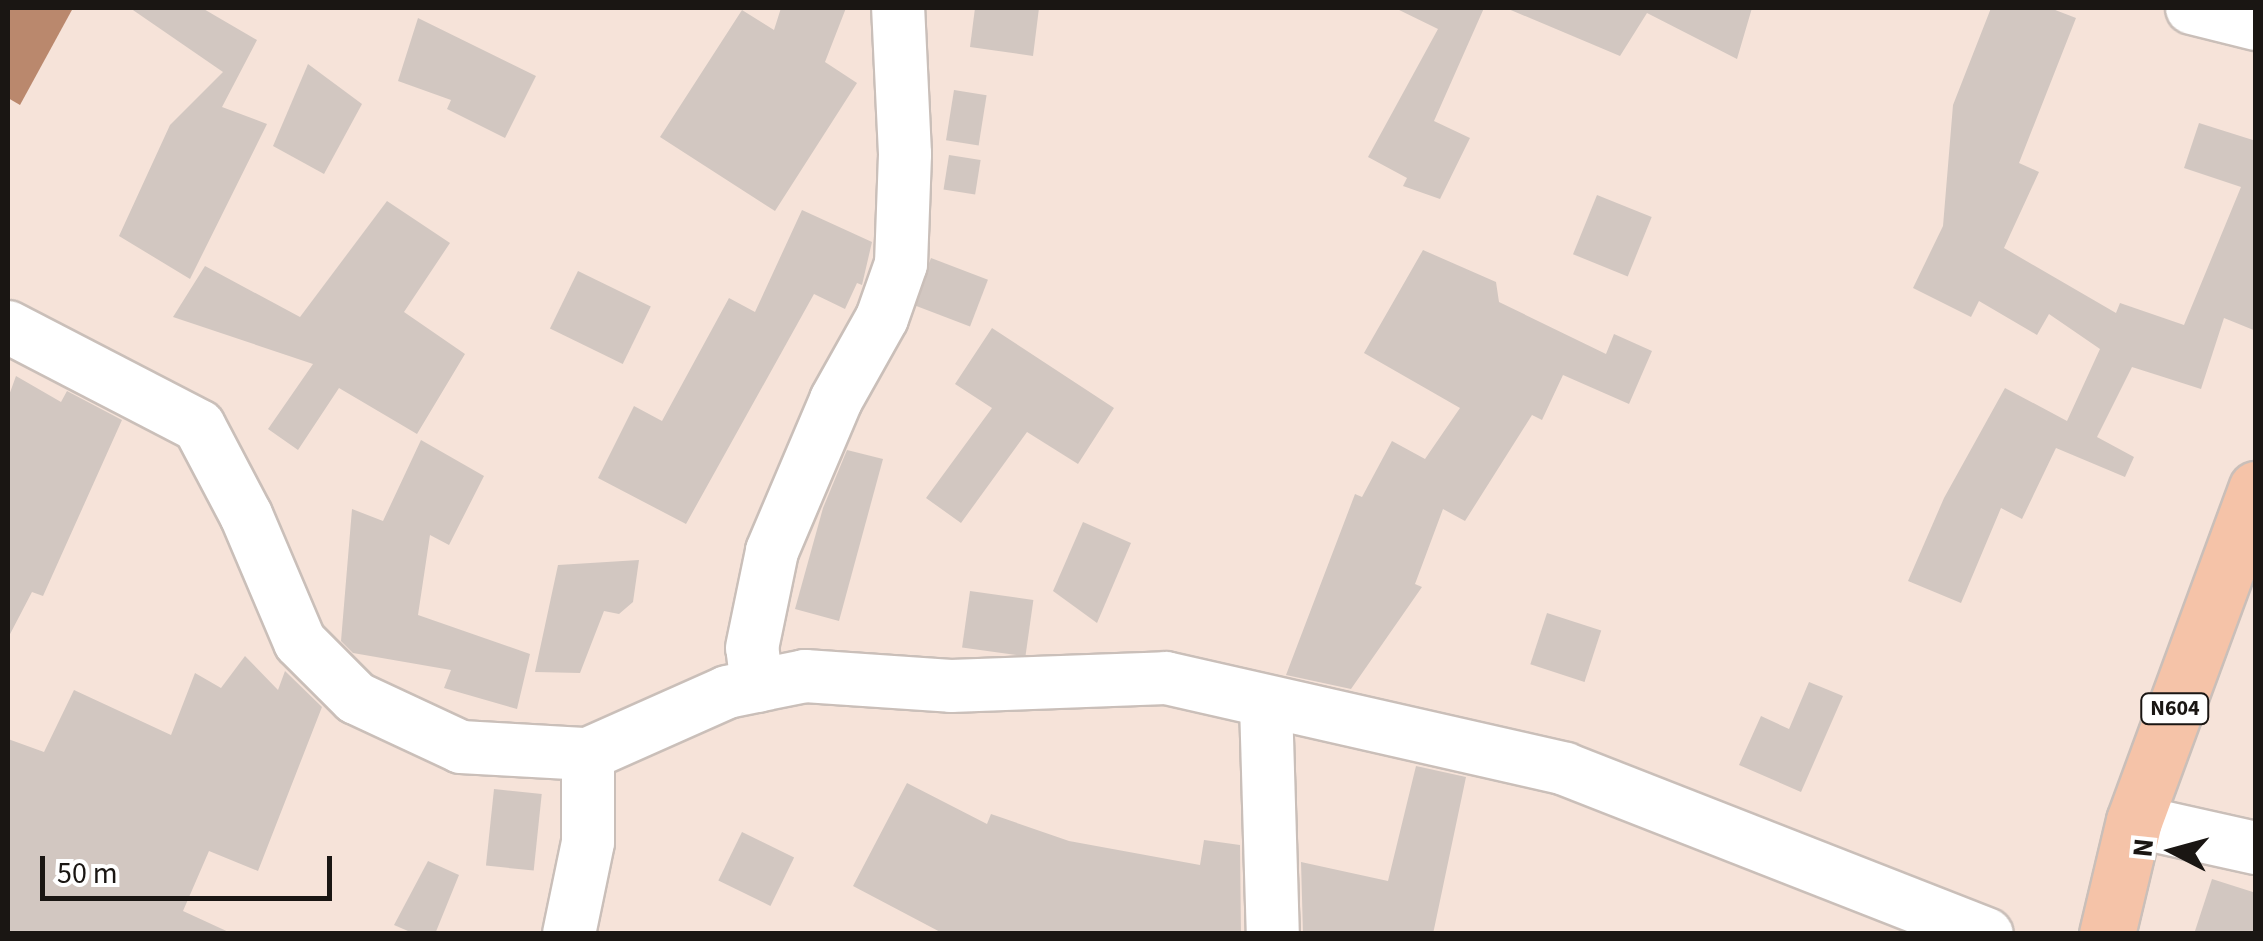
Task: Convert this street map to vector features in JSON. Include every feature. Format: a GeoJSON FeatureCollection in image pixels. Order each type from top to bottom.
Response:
{"type":"FeatureCollection","features":[{"type":"Feature","properties":{"kind":"highway","name":"N604"},"geometry":{"type":"LineString","coordinates":[[2108,934],[2134,821],[2256,488]]}},
{"type":"Feature","properties":{"kind":"street"},"geometry":{"type":"LineString","coordinates":[[757,686],[752,648],[772,551],[836,400],[882,318],[901,264],[905,154],[898,8]]}},
{"type":"Feature","properties":{"kind":"street"},"geometry":{"type":"LineString","coordinates":[[2192,8],[2256,24]]}},
{"type":"Feature","properties":{"kind":"street"},"geometry":{"type":"LineString","coordinates":[[8,327],[199,426],[300,642],[356,698],[461,747],[588,754],[728,692],[806,676],[952,686],[1166,678],[1266,704],[1565,769],[1987,934]]}},
{"type":"Feature","properties":{"kind":"street"},"geometry":{"type":"LineString","coordinates":[[1266,704],[1273,934]]}},
{"type":"Feature","properties":{"kind":"street"},"geometry":{"type":"LineString","coordinates":[[570,934],[588,842],[588,754]]}},
{"type":"Feature","properties":{"kind":"street"},"geometry":{"type":"LineString","coordinates":[[2134,821],[2256,848]]}},
{"type":"Feature","properties":{"kind":"shaded area"},"geometry":{"type":"Polygon","coordinates":[[[8,8],[2255,8],[2255,933],[8,933],[8,8]]]}},
{"type":"Feature","properties":{"kind":"shaded area"},"geometry":{"type":"Polygon","coordinates":[[[8,8],[73,8],[20,105],[8,98],[8,8]]]}},
{"type":"Feature","properties":{"kind":"building"},"geometry":{"type":"Polygon","coordinates":[[[130,8],[202,8],[257,40],[222,107],[267,124],[190,279],[119,236],[170,125],[223,72],[130,8]]]}},
{"type":"Feature","properties":{"kind":"building"},"geometry":{"type":"Polygon","coordinates":[[[781,8],[846,8],[825,62],[857,83],[775,211],[660,137],[742,10],[774,30],[781,8]]]}},
{"type":"Feature","properties":{"kind":"building"},"geometry":{"type":"Polygon","coordinates":[[[975,8],[1039,8],[1033,56],[970,47],[975,8]]]}},
{"type":"Feature","properties":{"kind":"building"},"geometry":{"type":"Polygon","coordinates":[[[1395,8],[1484,8],[1434,121],[1470,138],[1440,199],[1403,186],[1407,178],[1368,157],[1438,29],[1395,8]]]}},
{"type":"Feature","properties":{"kind":"building"},"geometry":{"type":"Polygon","coordinates":[[[1506,8],[1752,8],[1737,59],[1647,13],[1620,56],[1506,8]]]}},
{"type":"Feature","properties":{"kind":"building"},"geometry":{"type":"Polygon","coordinates":[[[1991,8],[2050,8],[2076,18],[2019,163],[2039,172],[2004,248],[2116,313],[2120,303],[2184,325],[2241,187],[2184,168],[2199,123],[2256,141],[2256,331],[2224,318],[2201,389],[2132,367],[2097,437],[2134,457],[2125,477],[2056,448],[2022,519],[2001,508],[1961,603],[1908,581],[1944,498],[2005,388],[2067,421],[2100,349],[2049,314],[2037,335],[1979,301],[1971,317],[1913,288],[1943,226],[1953,105],[1991,8]]]}},
{"type":"Feature","properties":{"kind":"building"},"geometry":{"type":"Polygon","coordinates":[[[418,18],[536,76],[505,138],[447,109],[451,100],[398,81],[418,18]]]}},
{"type":"Feature","properties":{"kind":"building"},"geometry":{"type":"Polygon","coordinates":[[[308,64],[362,104],[324,174],[273,146],[308,64]]]}},
{"type":"Feature","properties":{"kind":"building"},"geometry":{"type":"Polygon","coordinates":[[[954,90],[987,95],[979,146],[946,140],[954,90]]]}},
{"type":"Feature","properties":{"kind":"building"},"geometry":{"type":"Polygon","coordinates":[[[949,155],[981,160],[975,195],[944,190],[949,155]]]}},
{"type":"Feature","properties":{"kind":"building"},"geometry":{"type":"Polygon","coordinates":[[[1597,195],[1652,217],[1628,276],[1573,254],[1597,195]]]}},
{"type":"Feature","properties":{"kind":"building"},"geometry":{"type":"Polygon","coordinates":[[[387,201],[450,243],[404,312],[465,354],[417,434],[339,388],[298,450],[268,429],[313,364],[173,317],[205,266],[300,317],[387,201]]]}},
{"type":"Feature","properties":{"kind":"building"},"geometry":{"type":"Polygon","coordinates":[[[802,210],[872,242],[862,285],[857,283],[845,309],[814,294],[686,524],[598,478],[634,406],[662,421],[729,298],[755,312],[802,210]]]}},
{"type":"Feature","properties":{"kind":"building"},"geometry":{"type":"Polygon","coordinates":[[[1423,250],[1496,282],[1499,302],[1606,354],[1614,334],[1652,351],[1629,404],[1563,375],[1542,420],[1532,415],[1465,521],[1443,509],[1415,584],[1422,587],[1351,689],[1286,675],[1355,494],[1362,497],[1392,441],[1425,459],[1460,408],[1364,353],[1423,250]]]}},
{"type":"Feature","properties":{"kind":"building"},"geometry":{"type":"Polygon","coordinates":[[[931,258],[988,280],[970,327],[913,305],[931,258]]]}},
{"type":"Feature","properties":{"kind":"building"},"geometry":{"type":"Polygon","coordinates":[[[578,271],[651,307],[623,364],[550,329],[578,271]]]}},
{"type":"Feature","properties":{"kind":"building"},"geometry":{"type":"Polygon","coordinates":[[[992,328],[1114,408],[1078,464],[1027,432],[961,523],[926,498],[992,408],[955,384],[992,328]]]}},
{"type":"Feature","properties":{"kind":"building"},"geometry":{"type":"Polygon","coordinates":[[[16,376],[61,402],[67,391],[122,420],[43,596],[32,592],[8,638],[8,398],[16,376]]]}},
{"type":"Feature","properties":{"kind":"building"},"geometry":{"type":"Polygon","coordinates":[[[421,440],[484,476],[449,545],[430,535],[418,615],[530,654],[517,709],[444,688],[451,670],[353,653],[341,641],[352,509],[383,521],[421,440]]]}},
{"type":"Feature","properties":{"kind":"building"},"geometry":{"type":"Polygon","coordinates":[[[847,450],[883,459],[839,621],[795,609],[823,508],[847,450]]]}},
{"type":"Feature","properties":{"kind":"building"},"geometry":{"type":"Polygon","coordinates":[[[1083,522],[1131,543],[1097,623],[1053,591],[1083,522]]]}},
{"type":"Feature","properties":{"kind":"building"},"geometry":{"type":"Polygon","coordinates":[[[639,560],[633,602],[619,614],[604,611],[580,673],[535,672],[558,565],[639,560]]]}},
{"type":"Feature","properties":{"kind":"building"},"geometry":{"type":"Polygon","coordinates":[[[970,591],[1033,600],[1025,656],[962,647],[970,591]]]}},
{"type":"Feature","properties":{"kind":"building"},"geometry":{"type":"Polygon","coordinates":[[[1547,613],[1601,631],[1585,682],[1530,664],[1547,613]]]}},
{"type":"Feature","properties":{"kind":"building"},"geometry":{"type":"Polygon","coordinates":[[[245,656],[278,690],[285,671],[322,707],[258,871],[209,851],[183,911],[233,934],[8,934],[8,739],[44,752],[74,690],[171,735],[195,673],[221,688],[245,656]]]}},
{"type":"Feature","properties":{"kind":"building"},"geometry":{"type":"Polygon","coordinates":[[[1809,682],[1843,696],[1801,792],[1739,765],[1761,716],[1789,729],[1809,682]]]}},
{"type":"Feature","properties":{"kind":"building"},"geometry":{"type":"Polygon","coordinates":[[[1416,766],[1466,777],[1433,934],[1303,934],[1301,862],[1388,881],[1416,766]]]}},
{"type":"Feature","properties":{"kind":"building"},"geometry":{"type":"Polygon","coordinates":[[[907,783],[987,824],[991,814],[1069,841],[1200,865],[1204,840],[1240,845],[1241,934],[944,934],[853,886],[907,783]]]}},
{"type":"Feature","properties":{"kind":"building"},"geometry":{"type":"Polygon","coordinates":[[[494,789],[542,794],[534,871],[486,866],[494,789]]]}},
{"type":"Feature","properties":{"kind":"building"},"geometry":{"type":"Polygon","coordinates":[[[742,832],[794,857],[770,906],[718,881],[742,832]]]}},
{"type":"Feature","properties":{"kind":"building"},"geometry":{"type":"Polygon","coordinates":[[[428,861],[459,875],[435,934],[415,934],[394,925],[428,861]]]}},
{"type":"Feature","properties":{"kind":"building"},"geometry":{"type":"Polygon","coordinates":[[[2212,879],[2256,893],[2256,934],[2194,934],[2212,879]]]}}]}
